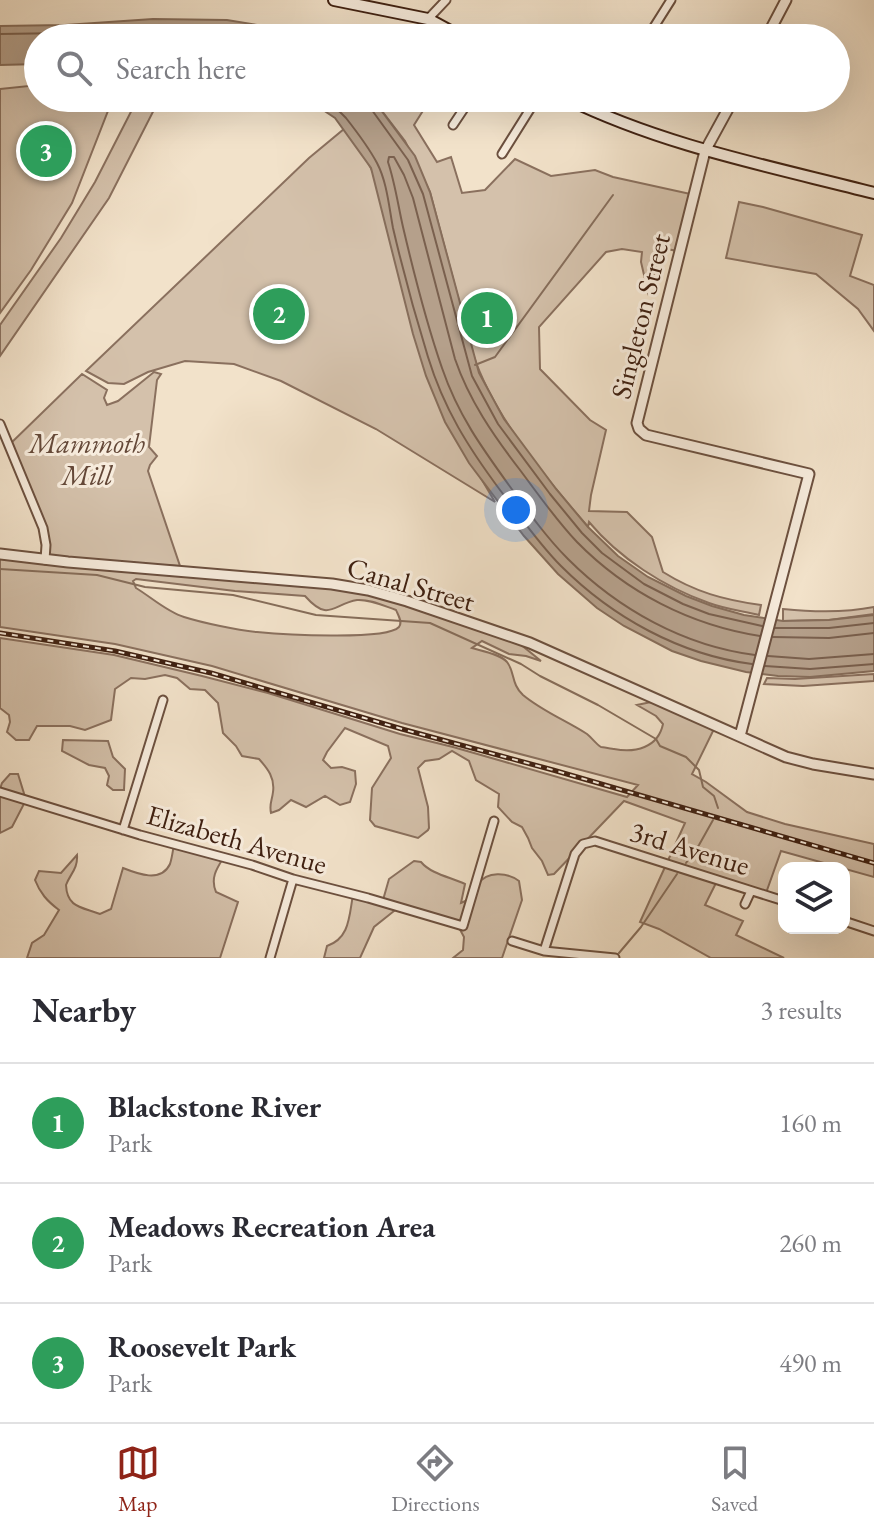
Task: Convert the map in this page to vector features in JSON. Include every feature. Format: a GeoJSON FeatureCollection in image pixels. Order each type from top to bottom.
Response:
{"type":"FeatureCollection","features":[{"type":"Feature","properties":{"kind":"main road"},"geometry":{"type":"LineString","coordinates":[[334,0],[437,24]]}},
{"type":"Feature","properties":{"kind":"main road"},"geometry":{"type":"LineString","coordinates":[[595,112],[705,151],[874,193]]}},
{"type":"Feature","properties":{"kind":"street"},"geometry":{"type":"LineString","coordinates":[[432,21],[446,0]]}},
{"type":"Feature","properties":{"kind":"street"},"geometry":{"type":"LineString","coordinates":[[656,24],[671,0]]}},
{"type":"Feature","properties":{"kind":"street"},"geometry":{"type":"LineString","coordinates":[[773,24],[786,0]]}},
{"type":"Feature","properties":{"kind":"street"},"geometry":{"type":"LineString","coordinates":[[453,125],[462,112]]}},
{"type":"Feature","properties":{"kind":"street"},"geometry":{"type":"LineString","coordinates":[[502,154],[528,112]]}},
{"type":"Feature","properties":{"kind":"street"},"geometry":{"type":"LineString","coordinates":[[705,151],[726,112]]}},
{"type":"Feature","properties":{"kind":"street","name":"Singleton Street"},"geometry":{"type":"LineString","coordinates":[[705,151],[637,423],[646,435],[809,474],[740,736]]}},
{"type":"Feature","properties":{"kind":"street"},"geometry":{"type":"LineString","coordinates":[[0,424],[43,528],[45,560]]}},
{"type":"Feature","properties":{"kind":"street","name":"Canal Street"},"geometry":{"type":"LineString","coordinates":[[0,554],[332,584],[368,590],[530,643],[786,757],[874,774]]}},
{"type":"Feature","properties":{"kind":"street"},"geometry":{"type":"LineString","coordinates":[[123,830],[163,700]]}},
{"type":"Feature","properties":{"kind":"street","name":"Elizabeth Avenue"},"geometry":{"type":"LineString","coordinates":[[0,792],[463,926],[494,821]]}},
{"type":"Feature","properties":{"kind":"street","name":"3rd Avenue"},"geometry":{"type":"LineString","coordinates":[[544,951],[575,854],[583,844],[595,841],[778,899]]}},
{"type":"Feature","properties":{"kind":"street"},"geometry":{"type":"LineString","coordinates":[[270,958],[293,879]]}},
{"type":"Feature","properties":{"kind":"street"},"geometry":{"type":"LineString","coordinates":[[745,904],[751,891]]}},
{"type":"Feature","properties":{"kind":"street"},"geometry":{"type":"LineString","coordinates":[[850,923],[874,931]]}},
{"type":"Feature","properties":{"kind":"street"},"geometry":{"type":"LineString","coordinates":[[512,941],[544,951],[615,958]]}},
{"type":"Feature","properties":{"kind":"green space"},"geometry":{"type":"Polygon","coordinates":[[[24,86],[24,112],[108,112],[72,203],[0,313],[0,89],[24,86]]]}},
{"type":"Feature","properties":{"kind":"green space"},"geometry":{"type":"Polygon","coordinates":[[[131,112],[153,112],[109,198],[0,356],[0,325],[61,238],[95,182],[131,112]]]}},
{"type":"Feature","properties":{"kind":"green space"},"geometry":{"type":"Polygon","coordinates":[[[383,112],[422,112],[414,125],[437,162],[451,157],[462,193],[485,190],[515,159],[551,176],[595,170],[613,177],[695,195],[682,252],[662,248],[648,292],[641,262],[642,252],[622,249],[606,252],[539,327],[540,369],[590,420],[606,430],[589,511],[627,512],[652,537],[663,572],[710,594],[761,605],[759,615],[709,603],[675,589],[643,570],[614,548],[589,522],[588,527],[538,467],[507,423],[482,377],[473,354],[430,192],[405,141],[383,112]]]}},
{"type":"Feature","properties":{"kind":"green space"},"geometry":{"type":"Polygon","coordinates":[[[344,129],[364,155],[376,178],[475,468],[495,502],[376,429],[281,381],[234,364],[185,361],[148,372],[124,384],[108,383],[86,371],[309,158],[344,129]]]}},
{"type":"Feature","properties":{"kind":"green space"},"geometry":{"type":"Polygon","coordinates":[[[739,202],[862,235],[850,276],[874,285],[874,331],[858,309],[816,274],[726,258],[739,202]]]}},
{"type":"Feature","properties":{"kind":"green space","name":"Mammoth Mill"},"geometry":{"type":"Polygon","coordinates":[[[154,372],[161,374],[157,380],[149,447],[157,456],[148,471],[180,566],[164,565],[164,572],[366,590],[520,644],[541,661],[509,654],[482,641],[472,648],[504,659],[523,695],[587,734],[601,747],[630,750],[651,744],[663,724],[637,705],[660,703],[715,727],[692,774],[747,812],[874,844],[874,877],[850,870],[850,862],[820,862],[781,851],[766,893],[718,879],[705,905],[743,921],[736,935],[784,958],[711,958],[640,922],[685,823],[624,801],[554,874],[548,875],[522,827],[512,822],[498,807],[499,794],[476,780],[469,761],[452,751],[439,759],[425,761],[418,768],[428,807],[429,828],[418,838],[375,826],[370,820],[372,788],[391,758],[388,746],[345,728],[323,760],[331,768],[355,771],[356,784],[350,802],[340,805],[325,796],[306,807],[291,800],[271,813],[273,787],[268,770],[259,759],[242,756],[223,733],[218,703],[205,690],[190,689],[177,678],[165,675],[131,678],[115,689],[111,720],[85,730],[70,726],[37,726],[29,740],[16,740],[7,732],[9,715],[0,708],[0,638],[114,655],[202,676],[627,797],[638,785],[402,723],[212,666],[115,644],[0,627],[0,554],[42,559],[46,545],[9,445],[82,374],[107,390],[104,398],[107,405],[118,401],[154,372]],[[133,581],[136,588],[178,615],[240,630],[331,636],[374,634],[400,625],[396,610],[377,603],[357,600],[326,610],[320,609],[305,596],[133,581]]]}},
{"type":"Feature","properties":{"kind":"green space"},"geometry":{"type":"Polygon","coordinates":[[[874,607],[874,614],[829,620],[783,621],[783,609],[828,611],[874,607]]]}},
{"type":"Feature","properties":{"kind":"green space"},"geometry":{"type":"Polygon","coordinates":[[[874,674],[874,681],[803,686],[764,684],[767,678],[874,674]]]}},
{"type":"Feature","properties":{"kind":"green space"},"geometry":{"type":"Polygon","coordinates":[[[63,740],[108,741],[113,757],[125,769],[124,790],[113,790],[107,785],[109,776],[105,768],[89,765],[62,751],[63,740]]]}},
{"type":"Feature","properties":{"kind":"green space"},"geometry":{"type":"Polygon","coordinates":[[[10,774],[18,774],[26,800],[12,827],[0,833],[0,789],[10,774]]]}},
{"type":"Feature","properties":{"kind":"green space"},"geometry":{"type":"Polygon","coordinates":[[[174,844],[224,857],[215,873],[214,887],[216,892],[238,902],[220,958],[27,958],[32,943],[44,935],[59,910],[37,885],[35,880],[39,871],[61,873],[77,855],[75,868],[66,885],[67,893],[77,906],[100,914],[111,909],[123,868],[149,875],[161,873],[170,864],[174,844]]]}},
{"type":"Feature","properties":{"kind":"green space"},"geometry":{"type":"Polygon","coordinates":[[[414,861],[465,884],[461,903],[469,898],[482,880],[492,875],[519,881],[522,900],[502,958],[453,958],[463,950],[464,937],[457,924],[399,907],[374,927],[360,958],[324,958],[327,946],[344,932],[353,895],[383,900],[389,879],[414,861]]]}},
{"type":"Feature","properties":{"kind":"water"},"geometry":{"type":"Polygon","coordinates":[[[153,19],[227,20],[251,24],[80,24],[153,19]]]}},
{"type":"Feature","properties":{"kind":"water"},"geometry":{"type":"Polygon","coordinates":[[[0,26],[24,26],[24,64],[0,65],[0,26]]]}},
{"type":"Feature","properties":{"kind":"water"},"geometry":{"type":"Polygon","coordinates":[[[326,112],[382,112],[415,156],[430,192],[479,373],[504,419],[588,527],[618,556],[648,577],[712,606],[783,621],[874,615],[874,671],[810,677],[778,676],[701,661],[672,651],[624,626],[597,608],[558,574],[524,536],[469,463],[445,422],[413,334],[371,168],[335,118],[326,112]]]}},
{"type":"Feature","properties":{"kind":"waterway"},"geometry":{"type":"LineString","coordinates":[[475,365],[495,357],[613,195]]}},
{"type":"Feature","properties":{"kind":"waterway"},"geometry":{"type":"LineString","coordinates":[[0,569],[97,575],[145,587],[233,595],[316,615],[430,623],[521,664],[656,739],[660,746],[686,757],[699,770],[703,787],[714,796],[718,808]]}},
{"type":"Feature","properties":{"kind":"waterway"},"geometry":{"type":"LineString","coordinates":[[686,863],[713,820]]}},
{"type":"Feature","properties":{"kind":"waterway"},"geometry":{"type":"LineString","coordinates":[[619,953],[677,874]]}},
{"type":"Feature","properties":{"kind":"railway"},"geometry":{"type":"LineString","coordinates":[[0,633],[115,651],[211,673],[874,863]]}},
{"type":"Feature","properties":{"kind":"place","name":"Roosevelt Park"},"geometry":{"type":"Point","coordinates":[46,151]}},
{"type":"Feature","properties":{"kind":"place","name":"Meadows Recreation Area"},"geometry":{"type":"Point","coordinates":[279,314]}},
{"type":"Feature","properties":{"kind":"place","name":"Blackstone River"},"geometry":{"type":"Point","coordinates":[487,318]}}]}
